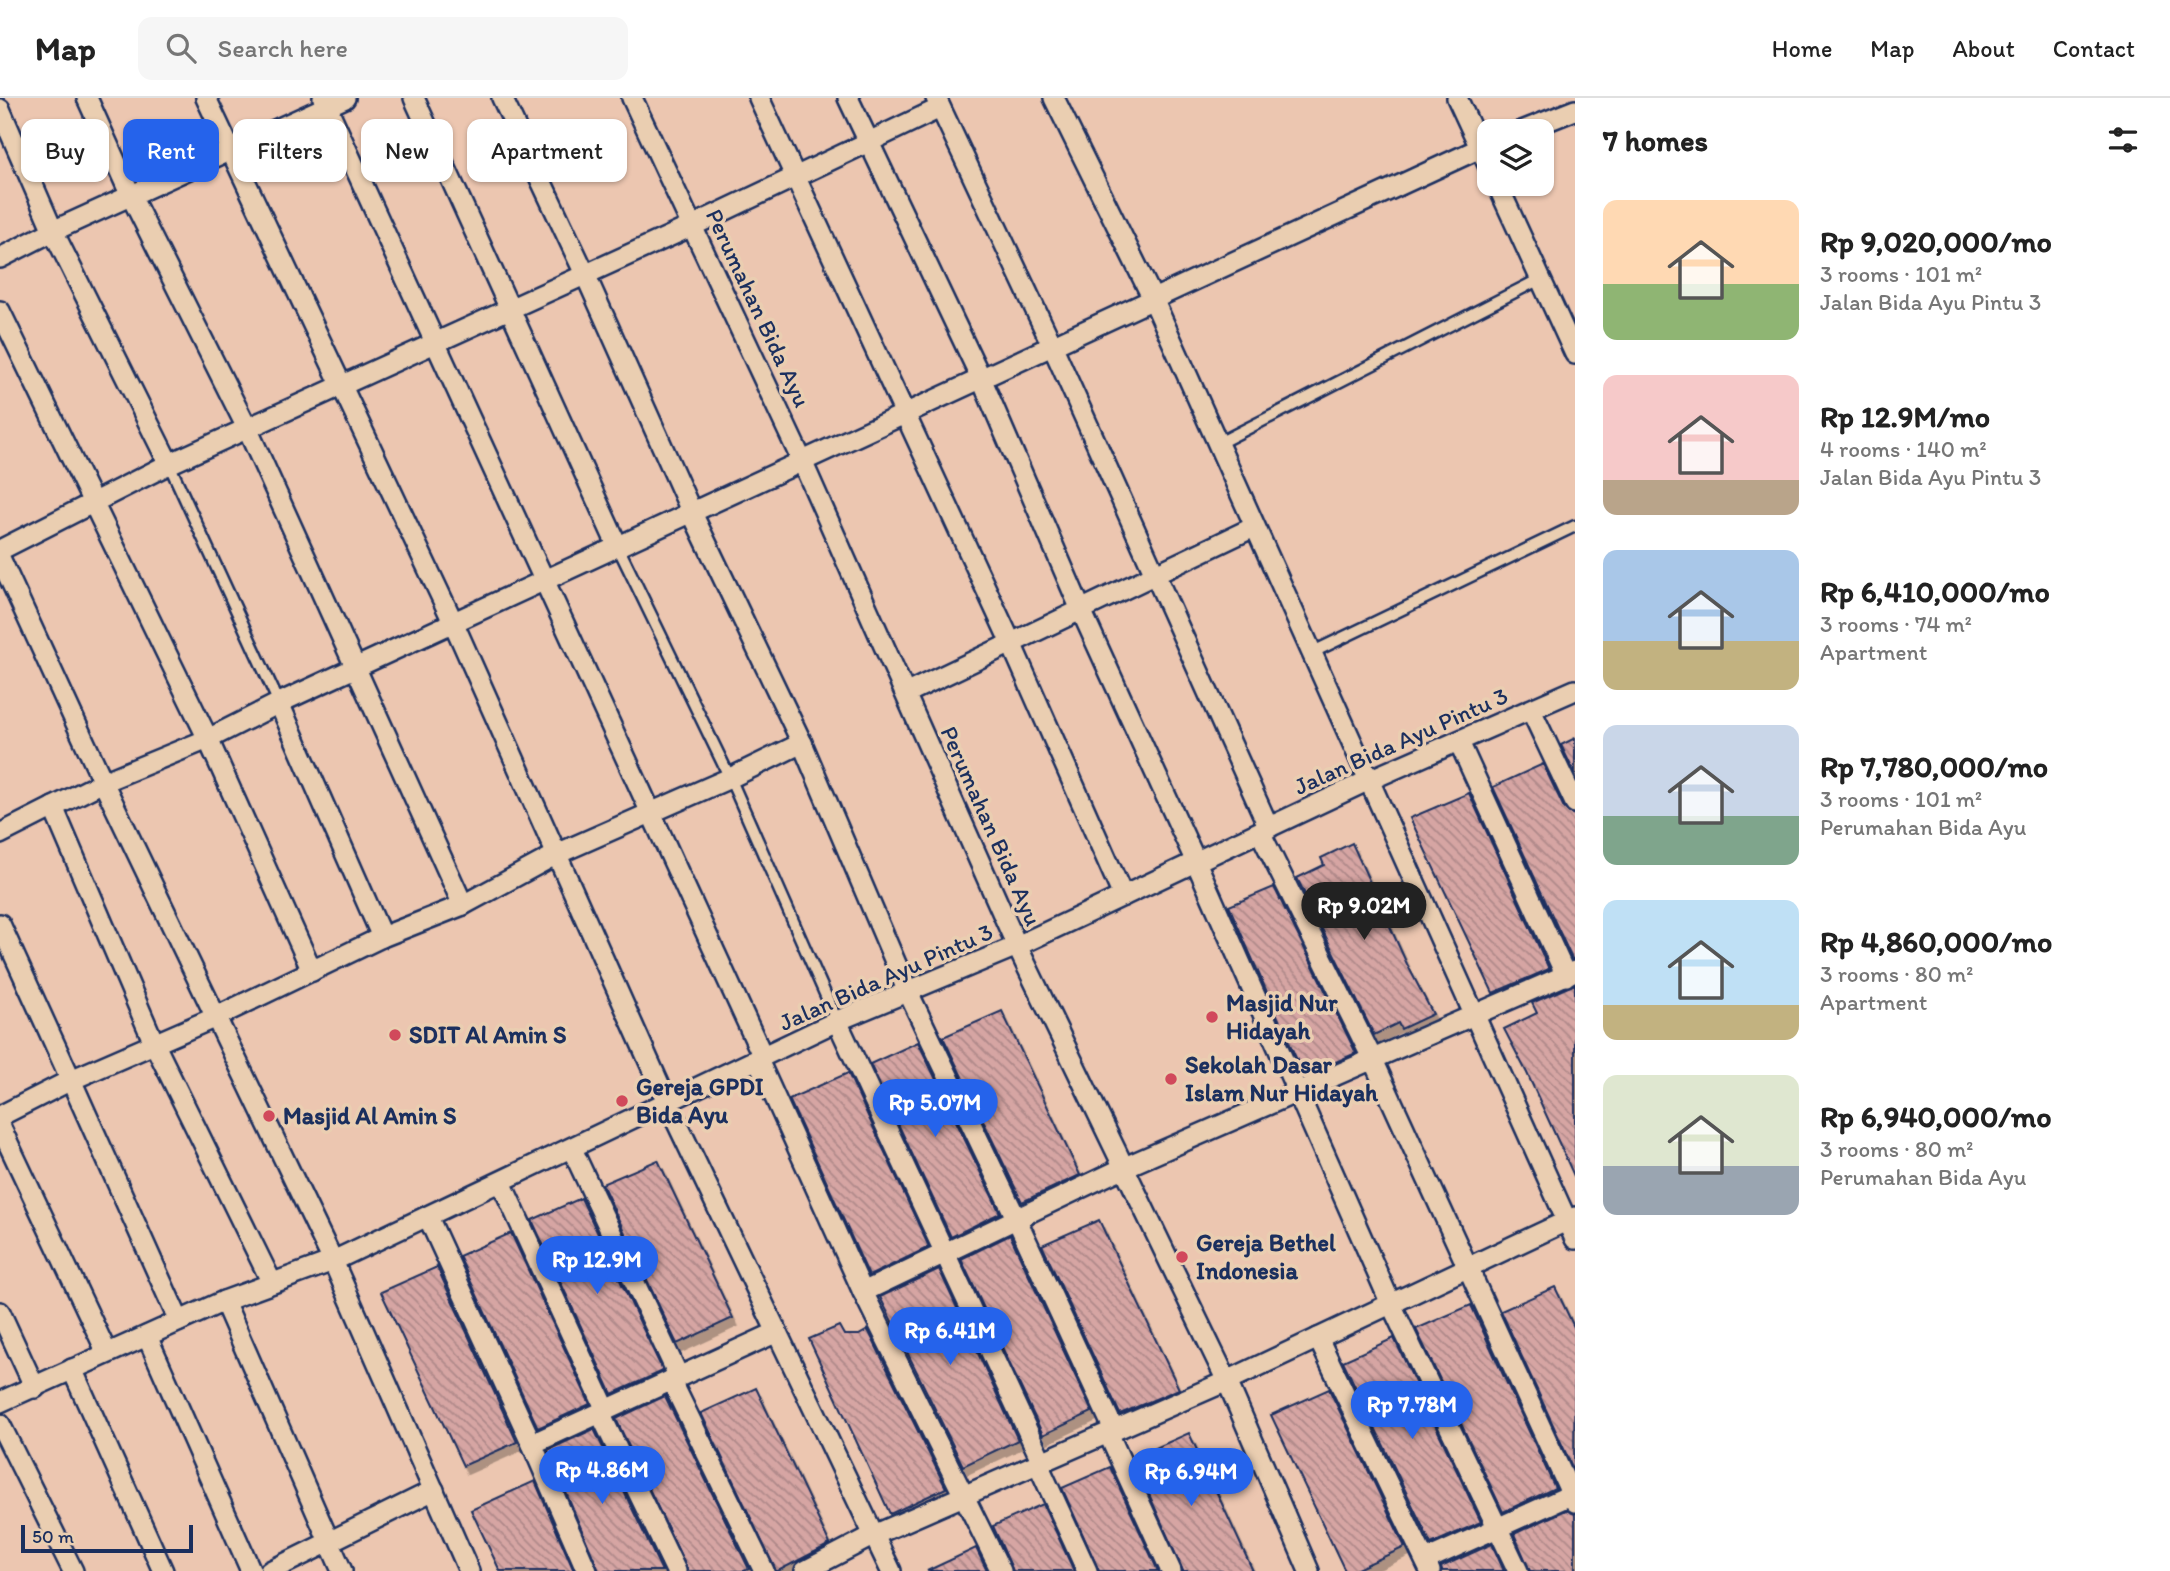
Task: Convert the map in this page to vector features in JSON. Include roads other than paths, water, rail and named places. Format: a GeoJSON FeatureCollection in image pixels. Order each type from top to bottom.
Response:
{"type":"FeatureCollection","features":[{"type":"Feature","properties":{"kind":"street"},"geometry":{"type":"LineString","coordinates":[[87,98],[131,196],[247,428],[463,905]]}},
{"type":"Feature","properties":{"kind":"street"},"geometry":{"type":"LineString","coordinates":[[206,98],[454,624],[668,1104],[891,1571]]}},
{"type":"Feature","properties":{"kind":"street"},"geometry":{"type":"LineString","coordinates":[[414,98],[618,547]]}},
{"type":"Feature","properties":{"kind":"street"},"geometry":{"type":"LineString","coordinates":[[502,98],[585,274],[692,513],[802,743],[908,992],[1016,1218],[1171,1571]]}},
{"type":"Feature","properties":{"kind":"street","name":"Perumahan Bida Ayu"},"geometry":{"type":"LineString","coordinates":[[632,98],[802,461],[1017,946],[1227,1381],[1309,1571]]}},
{"type":"Feature","properties":{"kind":"street"},"geometry":{"type":"LineString","coordinates":[[759,98],[1011,643],[1123,896]]}},
{"type":"Feature","properties":{"kind":"street"},"geometry":{"type":"LineString","coordinates":[[848,98],[981,378],[1081,610],[1196,862],[1391,1304],[1518,1571]]}},
{"type":"Feature","properties":{"kind":"street"},"geometry":{"type":"LineString","coordinates":[[1054,98],[1153,299],[1474,1017],[1571,1219],[1575,1239]]}},
{"type":"Feature","properties":{"kind":"street"},"geometry":{"type":"LineString","coordinates":[[1457,98],[1477,132]]}},
{"type":"Feature","properties":{"kind":"street"},"geometry":{"type":"LineString","coordinates":[[0,258],[332,101],[434,342],[652,812],[863,1292],[1001,1571]]}},
{"type":"Feature","properties":{"kind":"street"},"geometry":{"type":"LineString","coordinates":[[0,550],[169,464],[692,226],[869,142],[938,103],[1052,345],[1265,830],[1574,1497],[1497,1528],[1428,1566],[1318,1338]]}},
{"type":"Feature","properties":{"kind":"street"},"geometry":{"type":"LineString","coordinates":[[0,109],[54,231],[169,464]]}},
{"type":"Feature","properties":{"kind":"street"},"geometry":{"type":"LineString","coordinates":[[1552,119],[1575,110]]}},
{"type":"Feature","properties":{"kind":"street"},"geometry":{"type":"LineString","coordinates":[[0,834],[103,782],[208,738],[1477,150]]}},
{"type":"Feature","properties":{"kind":"street"},"geometry":{"type":"LineString","coordinates":[[1502,196],[1575,354]]}},
{"type":"Feature","properties":{"kind":"street"},"geometry":{"type":"LineString","coordinates":[[0,311],[208,738],[312,971]]}},
{"type":"Feature","properties":{"kind":"street"},"geometry":{"type":"LineString","coordinates":[[907,693],[1254,527]]}},
{"type":"Feature","properties":{"kind":"street"},"geometry":{"type":"LineString","coordinates":[[0,558],[103,782],[333,1261],[469,1571]]}},
{"type":"Feature","properties":{"kind":"street","name":"Jalan Bida Ayu Pintu 3"},"geometry":{"type":"LineString","coordinates":[[0,1402],[224,1301],[333,1261],[668,1104],[837,1021],[1017,946],[1367,781],[1575,690]]}},
{"type":"Feature","properties":{"kind":"street"},"geometry":{"type":"LineString","coordinates":[[279,703],[382,937]]}},
{"type":"Feature","properties":{"kind":"street"},"geometry":{"type":"LineString","coordinates":[[1531,710],[1575,803]]}},
{"type":"Feature","properties":{"kind":"street"},"geometry":{"type":"LineString","coordinates":[[863,1292],[1125,1167],[1571,977],[1459,742]]}},
{"type":"Feature","properties":{"kind":"street"},"geometry":{"type":"LineString","coordinates":[[0,1116],[71,1080],[216,1017],[382,937],[463,905],[557,854],[730,778],[802,743]]}},
{"type":"Feature","properties":{"kind":"street"},"geometry":{"type":"LineString","coordinates":[[53,807],[154,1043],[272,1283]]}},
{"type":"Feature","properties":{"kind":"street"},"geometry":{"type":"LineString","coordinates":[[0,924],[179,1321]]}},
{"type":"Feature","properties":{"kind":"street"},"geometry":{"type":"LineString","coordinates":[[837,1021],[1087,1571]]}},
{"type":"Feature","properties":{"kind":"street"},"geometry":{"type":"LineString","coordinates":[[0,1126],[107,1353]]}},
{"type":"Feature","properties":{"kind":"street"},"geometry":{"type":"LineString","coordinates":[[572,1149],[764,1571]]}},
{"type":"Feature","properties":{"kind":"street"},"geometry":{"type":"LineString","coordinates":[[501,1182],[676,1571]]}},
{"type":"Feature","properties":{"kind":"street"},"geometry":{"type":"LineString","coordinates":[[428,1217],[587,1571]]}},
{"type":"Feature","properties":{"kind":"street"},"geometry":{"type":"LineString","coordinates":[[805,1571],[874,1535],[1227,1381],[1571,1219]]}},
{"type":"Feature","properties":{"kind":"street"},"geometry":{"type":"LineString","coordinates":[[224,1301],[342,1571]]}},
{"type":"Feature","properties":{"kind":"street"},"geometry":{"type":"LineString","coordinates":[[0,1312],[35,1388]]}},
{"type":"Feature","properties":{"kind":"street"},"geometry":{"type":"LineString","coordinates":[[532,1444],[777,1332]]}},
{"type":"Feature","properties":{"kind":"street"},"geometry":{"type":"LineString","coordinates":[[147,1336],[250,1571]]}},
{"type":"Feature","properties":{"kind":"street"},"geometry":{"type":"LineString","coordinates":[[72,1370],[163,1571]]}},
{"type":"Feature","properties":{"kind":"street"},"geometry":{"type":"LineString","coordinates":[[0,1424],[73,1571]]}},
{"type":"Feature","properties":{"kind":"street"},"geometry":{"type":"LineString","coordinates":[[271,1571],[434,1490]]}},
{"type":"Feature","properties":{"kind":"lane"},"geometry":{"type":"LineString","coordinates":[[1217,444],[1540,279]]}},
{"type":"Feature","properties":{"kind":"lane"},"geometry":{"type":"LineString","coordinates":[[169,464],[279,703]]}},
{"type":"Feature","properties":{"kind":"lane"},"geometry":{"type":"LineString","coordinates":[[1310,653],[1575,526]]}},
{"type":"Feature","properties":{"kind":"lane"},"geometry":{"type":"LineString","coordinates":[[618,547],[730,778],[837,1021]]}},
{"type":"Feature","properties":{"kind":"place","name":"Masjid Nur Hidayah"},"geometry":{"type":"Point","coordinates":[1212,1017]}},
{"type":"Feature","properties":{"kind":"place","name":"SDIT Al Amin S"},"geometry":{"type":"Point","coordinates":[395,1035]}},
{"type":"Feature","properties":{"kind":"place","name":"Sekolah Dasar Islam Nur Hidayah"},"geometry":{"type":"Point","coordinates":[1171,1079]}},
{"type":"Feature","properties":{"kind":"place","name":"Gereja GPDI Bida Ayu"},"geometry":{"type":"Point","coordinates":[622,1101]}},
{"type":"Feature","properties":{"kind":"place","name":"Masjid Al Amin S"},"geometry":{"type":"Point","coordinates":[269,1116]}},
{"type":"Feature","properties":{"kind":"place","name":"Gereja Bethel Indonesia"},"geometry":{"type":"Point","coordinates":[1182,1257]}}]}
